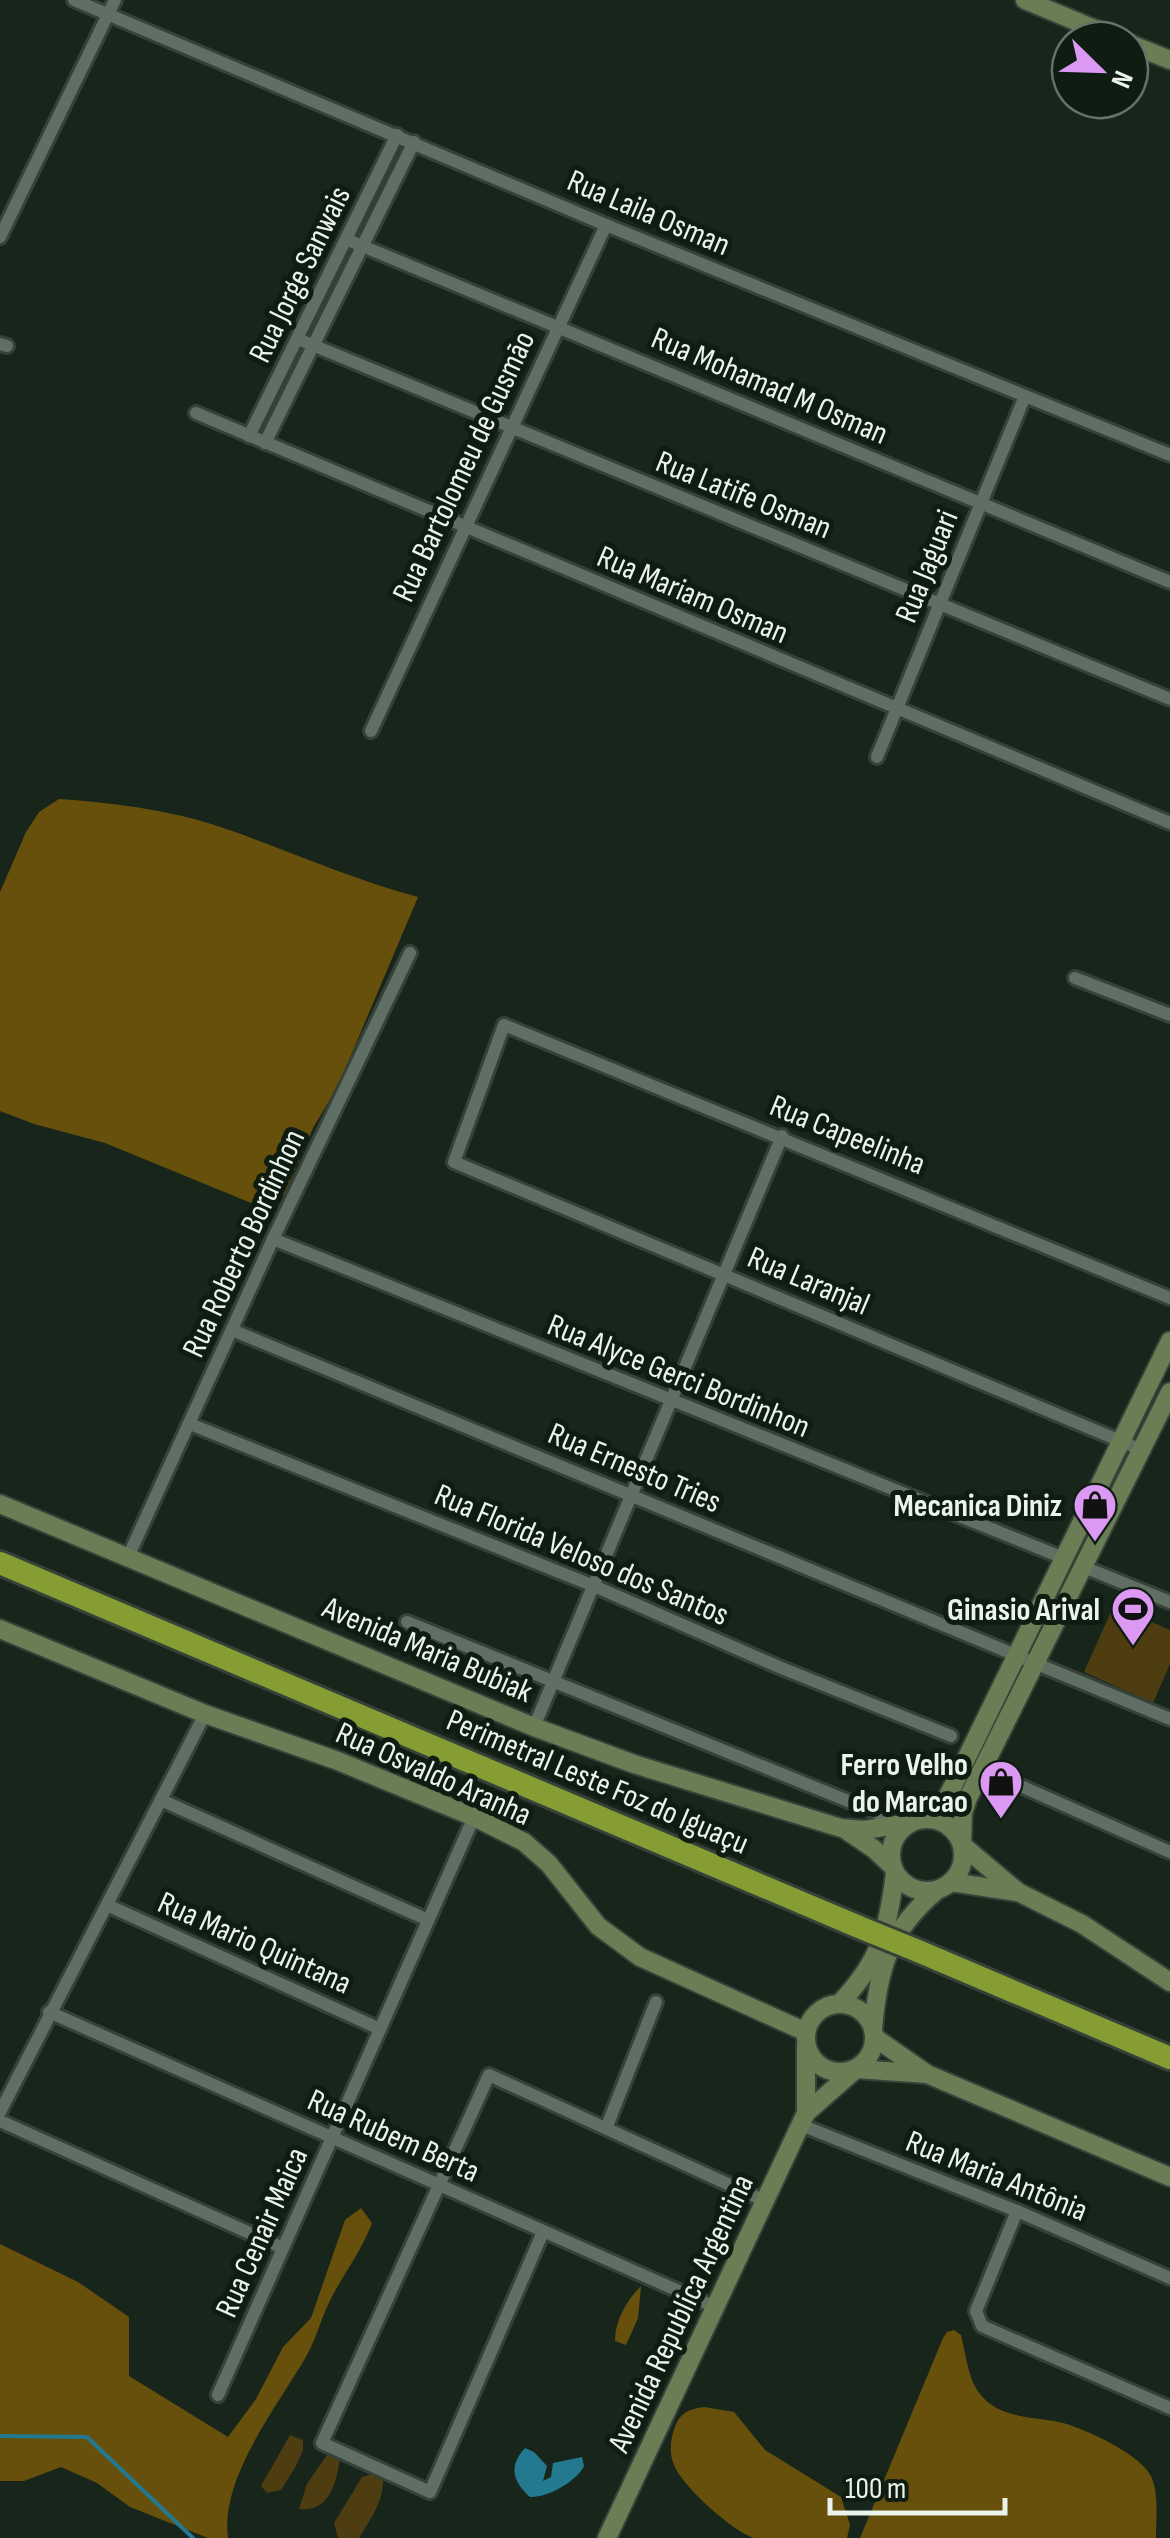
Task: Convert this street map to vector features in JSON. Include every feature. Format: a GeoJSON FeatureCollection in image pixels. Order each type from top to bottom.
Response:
{"type":"FeatureCollection","features":[{"type":"Feature","properties":{"kind":"highway","name":"Perimetral Leste Foz do Iguaçu"},"geometry":{"type":"LineString","coordinates":[[0,1562],[1170,2058]]}},
{"type":"Feature","properties":{"kind":"street","name":"Rua Laila Osman"},"geometry":{"type":"LineString","coordinates":[[74,0],[112,7],[606,225],[1170,455]]}},
{"type":"Feature","properties":{"kind":"street"},"geometry":{"type":"LineString","coordinates":[[1025,0],[1073,20]]}},
{"type":"Feature","properties":{"kind":"street"},"geometry":{"type":"LineString","coordinates":[[0,237],[112,7]]}},
{"type":"Feature","properties":{"kind":"street","name":"Rua Jorge Sanwais"},"geometry":{"type":"LineString","coordinates":[[249,436],[397,135]]}},
{"type":"Feature","properties":{"kind":"street","name":"Rua Jorge Sanwais"},"geometry":{"type":"LineString","coordinates":[[265,442],[414,142]]}},
{"type":"Feature","properties":{"kind":"street","name":"Rua Bartolomeu de Gusmão"},"geometry":{"type":"LineString","coordinates":[[371,730],[606,225]]}},
{"type":"Feature","properties":{"kind":"street","name":"Rua Mohamad M Osman"},"geometry":{"type":"LineString","coordinates":[[348,240],[1170,582]]}},
{"type":"Feature","properties":{"kind":"street","name":"Rua Latife Osman"},"geometry":{"type":"LineString","coordinates":[[298,338],[1170,699]]}},
{"type":"Feature","properties":{"kind":"street","name":"Rua Jaguari"},"geometry":{"type":"LineString","coordinates":[[877,757],[1025,396]]}},
{"type":"Feature","properties":{"kind":"street","name":"Rua Mariam Osman"},"geometry":{"type":"LineString","coordinates":[[196,412],[1170,823]]}},
{"type":"Feature","properties":{"kind":"street","name":"Rua Roberto Bordinhon"},"geometry":{"type":"LineString","coordinates":[[128,1557],[273,1239],[410,953]]}},
{"type":"Feature","properties":{"kind":"street"},"geometry":{"type":"LineString","coordinates":[[1075,978],[1170,1014]]}},
{"type":"Feature","properties":{"kind":"street","name":"Rua Capeelinha"},"geometry":{"type":"LineString","coordinates":[[454,1162],[504,1025],[1170,1298]]}},
{"type":"Feature","properties":{"kind":"street"},"geometry":{"type":"LineString","coordinates":[[534,1727],[782,1136]]}},
{"type":"Feature","properties":{"kind":"street","name":"Rua Laranjal"},"geometry":{"type":"LineString","coordinates":[[454,1162],[1142,1450]]}},
{"type":"Feature","properties":{"kind":"street","name":"Rua Alyce Gerci Bordinhon"},"geometry":{"type":"LineString","coordinates":[[273,1239],[1066,1559]]}},
{"type":"Feature","properties":{"kind":"street","name":"Rua Ernesto Tries"},"geometry":{"type":"LineString","coordinates":[[232,1330],[1170,1719]]}},
{"type":"Feature","properties":{"kind":"street"},"geometry":{"type":"LineString","coordinates":[[927,2074],[826,2070],[814,2061],[806,2040],[817,2012],[838,2004],[857,1986],[882,1941],[889,1923],[893,1841],[948,1796],[1170,1341]]}},
{"type":"Feature","properties":{"kind":"street"},"geometry":{"type":"LineString","coordinates":[[856,2069],[871,2052],[878,1984],[898,1932],[913,1910],[944,1886],[962,1862],[963,1812],[982,1768],[1170,1392]]}},
{"type":"Feature","properties":{"kind":"street","name":"Rua Florida Veloso dos Santos"},"geometry":{"type":"LineString","coordinates":[[190,1424],[594,1586],[778,1667],[952,1736]]}},
{"type":"Feature","properties":{"kind":"street","name":"Avenida Maria Bubiak"},"geometry":{"type":"LineString","coordinates":[[0,1504],[534,1727],[634,1764],[841,1828],[864,1830],[917,1821]]}},
{"type":"Feature","properties":{"kind":"street"},"geometry":{"type":"LineString","coordinates":[[1084,1566],[1170,1602]]}},
{"type":"Feature","properties":{"kind":"street"},"geometry":{"type":"LineString","coordinates":[[407,1622],[884,1816]]}},
{"type":"Feature","properties":{"kind":"street","name":"Rua Osvaldo Aranha"},"geometry":{"type":"LineString","coordinates":[[0,1630],[205,1714],[338,1761],[524,1842],[549,1864],[598,1926],[640,1957],[806,2040]]}},
{"type":"Feature","properties":{"kind":"street"},"geometry":{"type":"LineString","coordinates":[[0,2112],[205,1714]]}},
{"type":"Feature","properties":{"kind":"street"},"geometry":{"type":"LineString","coordinates":[[982,1768],[1170,1852]]}},
{"type":"Feature","properties":{"kind":"street"},"geometry":{"type":"LineString","coordinates":[[161,1800],[428,1920]]}},
{"type":"Feature","properties":{"kind":"street","name":"Rua Cenair Maica"},"geometry":{"type":"LineString","coordinates":[[218,2395],[474,1817]]}},
{"type":"Feature","properties":{"kind":"street"},"geometry":{"type":"LineString","coordinates":[[917,1821],[948,1825],[962,1845],[1018,1892],[1082,1924],[1170,1982]]}},
{"type":"Feature","properties":{"kind":"street","name":"Avenida Maria Bubiak"},"geometry":{"type":"LineString","coordinates":[[841,1828],[874,1849],[893,1869]]}},
{"type":"Feature","properties":{"kind":"street"},"geometry":{"type":"LineString","coordinates":[[893,1869],[912,1889],[944,1886],[1018,1892]]}},
{"type":"Feature","properties":{"kind":"street","name":"Rua Mario Quintana"},"geometry":{"type":"LineString","coordinates":[[106,1905],[380,2029]]}},
{"type":"Feature","properties":{"kind":"street"},"geometry":{"type":"LineString","coordinates":[[607,2126],[656,2002]]}},
{"type":"Feature","properties":{"kind":"street"},"geometry":{"type":"LineString","coordinates":[[838,2004],[860,2010],[874,2033],[927,2074],[1170,2177]]}},
{"type":"Feature","properties":{"kind":"street","name":"Rua Rubem Berta"},"geometry":{"type":"LineString","coordinates":[[49,2012],[717,2308]]}},
{"type":"Feature","properties":{"kind":"street","name":"Avenida Republica Argentina"},"geometry":{"type":"LineString","coordinates":[[804,2119],[806,2040]]}},
{"type":"Feature","properties":{"kind":"street","name":"Avenida Republica Argentina"},"geometry":{"type":"LineString","coordinates":[[608,2538],[804,2119],[856,2069]]}},
{"type":"Feature","properties":{"kind":"street"},"geometry":{"type":"LineString","coordinates":[[543,2232],[430,2492],[322,2443],[488,2075],[766,2201]]}},
{"type":"Feature","properties":{"kind":"street","name":"Rua Maria Antônia"},"geometry":{"type":"LineString","coordinates":[[804,2119],[1170,2278]]}},
{"type":"Feature","properties":{"kind":"street"},"geometry":{"type":"LineString","coordinates":[[0,2121],[283,2248]]}},
{"type":"Feature","properties":{"kind":"street"},"geometry":{"type":"LineString","coordinates":[[1017,2212],[976,2310],[982,2326],[1170,2408]]}},
{"type":"Feature","properties":{"kind":"shaded area"},"geometry":{"type":"Polygon","coordinates":[[[59,799],[126,806],[192,819],[418,897],[338,1086],[313,1128],[284,1195],[263,1208],[105,1143],[0,1111],[0,892],[26,832],[39,812],[59,799]]]}},
{"type":"Feature","properties":{"kind":"shaded area","name":"Ginasio Arival"},"geometry":{"type":"Polygon","coordinates":[[[1114,1605],[1170,1630],[1170,1664],[1153,1703],[1084,1672],[1114,1605]]]}},
{"type":"Feature","properties":{"kind":"shaded area"},"geometry":{"type":"Polygon","coordinates":[[[361,2208],[372,2223],[331,2299],[307,2355],[242,2467],[228,2515],[228,2538],[208,2538],[130,2507],[97,2483],[61,2467],[24,2481],[0,2481],[0,2244],[78,2282],[129,2317],[129,2376],[228,2437],[256,2399],[283,2347],[311,2318],[345,2220],[361,2208]]]}},
{"type":"Feature","properties":{"kind":"shaded area"},"geometry":{"type":"Polygon","coordinates":[[[641,2286],[638,2318],[626,2345],[615,2341],[617,2326],[641,2286]]]}},
{"type":"Feature","properties":{"kind":"shaded area"},"geometry":{"type":"Polygon","coordinates":[[[954,2330],[961,2335],[973,2381],[987,2402],[1006,2412],[1082,2430],[1123,2450],[1145,2467],[1155,2491],[1156,2538],[860,2538],[943,2338],[954,2330]]]}},
{"type":"Feature","properties":{"kind":"shaded area"},"geometry":{"type":"Polygon","coordinates":[[[704,2407],[734,2412],[765,2450],[841,2497],[850,2525],[847,2538],[754,2538],[709,2507],[679,2474],[671,2451],[673,2432],[682,2415],[704,2407]]]}},
{"type":"Feature","properties":{"kind":"shaded area"},"geometry":{"type":"Polygon","coordinates":[[[290,2435],[303,2440],[303,2450],[281,2490],[267,2493],[261,2486],[290,2435]]]}},
{"type":"Feature","properties":{"kind":"shaded area"},"geometry":{"type":"Polygon","coordinates":[[[329,2452],[340,2458],[330,2494],[318,2506],[299,2509],[307,2484],[329,2452]]]}},
{"type":"Feature","properties":{"kind":"shaded area"},"geometry":{"type":"Polygon","coordinates":[[[376,2473],[383,2479],[383,2487],[372,2517],[359,2538],[338,2538],[334,2523],[362,2477],[376,2473]]]}},
{"type":"Feature","properties":{"kind":"water"},"geometry":{"type":"Polygon","coordinates":[[[525,2448],[547,2466],[543,2481],[551,2477],[553,2463],[582,2457],[584,2466],[560,2488],[530,2497],[515,2474],[516,2461],[525,2448]]]}},
{"type":"Feature","properties":{"kind":"waterway"},"geometry":{"type":"LineString","coordinates":[[0,2436],[87,2437],[193,2538]]}},
{"type":"Feature","properties":{"kind":"place","name":"Mecanica Diniz"},"geometry":{"type":"Point","coordinates":[1095,1543]}},
{"type":"Feature","properties":{"kind":"place","name":"Ginasio Arival"},"geometry":{"type":"Point","coordinates":[1133,1647]}},
{"type":"Feature","properties":{"kind":"place","name":"Ferro Velho do Marcao"},"geometry":{"type":"Point","coordinates":[1001,1820]}}]}
